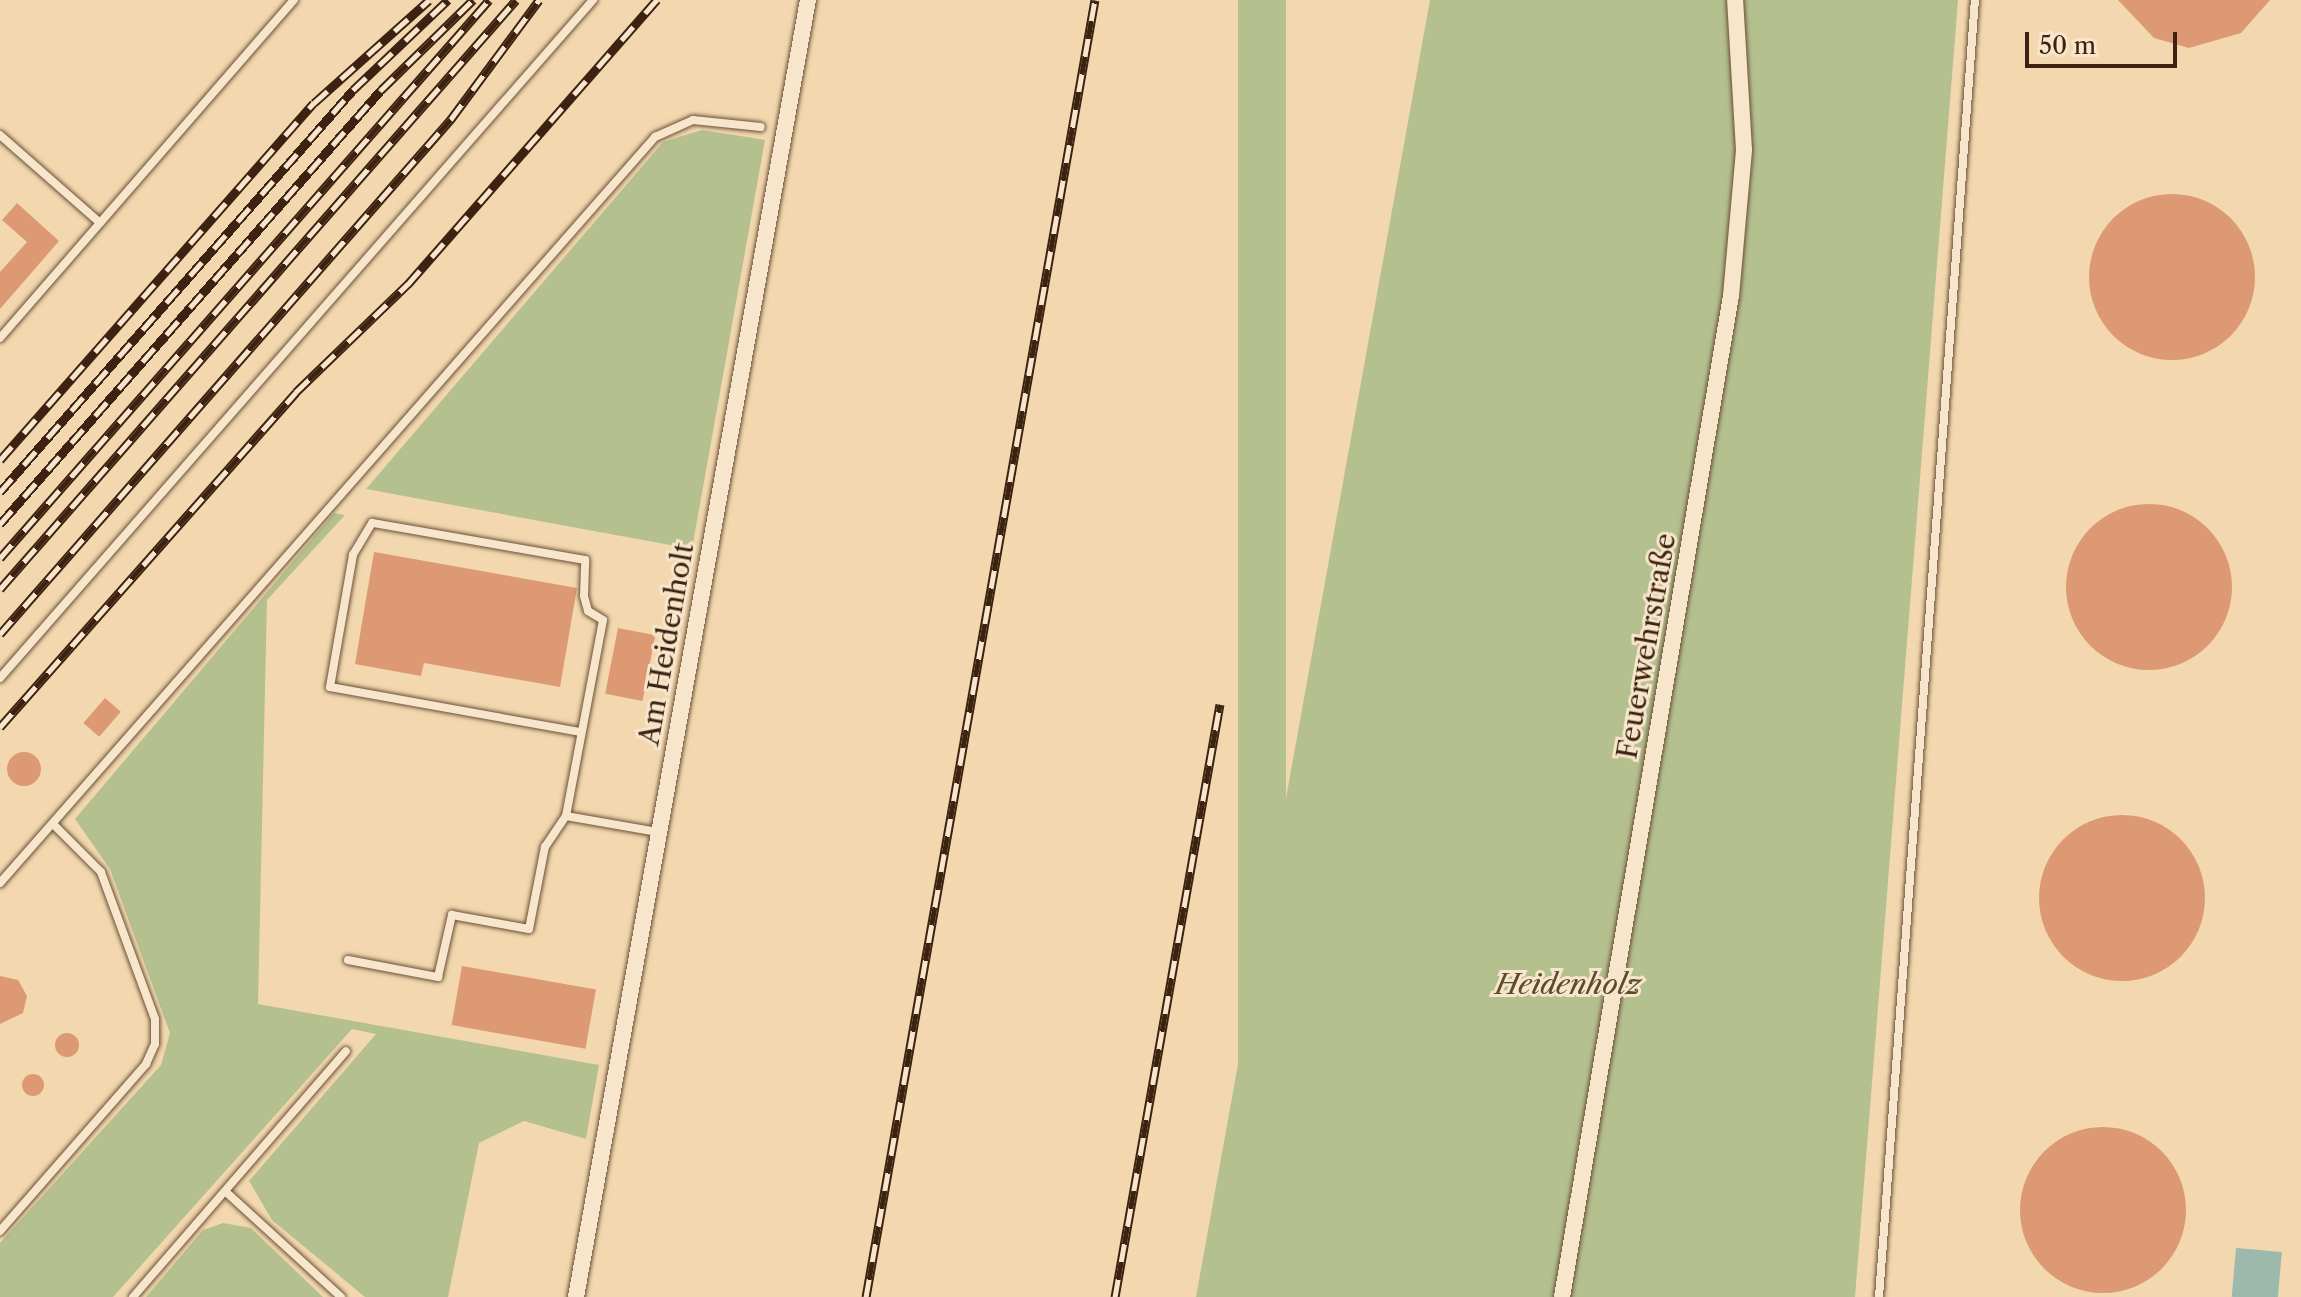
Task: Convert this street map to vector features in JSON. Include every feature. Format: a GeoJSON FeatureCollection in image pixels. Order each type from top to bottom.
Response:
{"type":"FeatureCollection","features":[{"type":"Feature","properties":{"kind":"street","name":"Am Heidenholt"},"geometry":{"type":"LineString","coordinates":[[576,1297],[808,0]]}},
{"type":"Feature","properties":{"kind":"street","name":"Feuerwehrstraße"},"geometry":{"type":"LineString","coordinates":[[1562,1297],[1731,296],[1744,150],[1735,0]]}},
{"type":"Feature","properties":{"kind":"lane"},"geometry":{"type":"LineString","coordinates":[[0,338],[294,0]]}},
{"type":"Feature","properties":{"kind":"lane"},"geometry":{"type":"LineString","coordinates":[[0,678],[593,0]]}},
{"type":"Feature","properties":{"kind":"lane"},"geometry":{"type":"LineString","coordinates":[[1879,1297],[1975,0]]}},
{"type":"Feature","properties":{"kind":"lane"},"geometry":{"type":"LineString","coordinates":[[0,883],[655,137],[693,120],[761,127]]}},
{"type":"Feature","properties":{"kind":"lane"},"geometry":{"type":"LineString","coordinates":[[0,135],[100,223]]}},
{"type":"Feature","properties":{"kind":"lane"},"geometry":{"type":"LineString","coordinates":[[348,960],[438,977],[452,915],[529,929],[545,847],[566,816],[603,620],[588,611],[584,596],[585,560],[372,523],[353,555],[330,687],[581,732]]}},
{"type":"Feature","properties":{"kind":"lane"},"geometry":{"type":"LineString","coordinates":[[566,816],[658,832]]}},
{"type":"Feature","properties":{"kind":"lane"},"geometry":{"type":"LineString","coordinates":[[0,1231],[146,1064],[155,1044],[155,1019],[101,872],[53,824]]}},
{"type":"Feature","properties":{"kind":"lane"},"geometry":{"type":"LineString","coordinates":[[133,1297],[346,1051]]}},
{"type":"Feature","properties":{"kind":"lane"},"geometry":{"type":"LineString","coordinates":[[226,1192],[341,1297]]}},
{"type":"Feature","properties":{"kind":"green space"},"geometry":{"type":"Polygon","coordinates":[[[1238,0],[1286,0],[1286,1297],[1238,1297],[1238,0]]]}},
{"type":"Feature","properties":{"kind":"green space","name":"Heidenholz"},"geometry":{"type":"Polygon","coordinates":[[[1430,0],[1958,0],[1855,1297],[1196,1297],[1430,0]]]}},
{"type":"Feature","properties":{"kind":"green space"},"geometry":{"type":"Polygon","coordinates":[[[702,130],[765,140],[692,549],[366,489],[663,142],[702,130]]]}},
{"type":"Feature","properties":{"kind":"green space"},"geometry":{"type":"Polygon","coordinates":[[[334,513],[345,515],[267,600],[258,1004],[599,1065],[586,1139],[524,1121],[479,1143],[448,1297],[365,1297],[272,1220],[249,1181],[376,1034],[352,1029],[113,1297],[0,1297],[0,1243],[161,1065],[170,1033],[110,869],[75,819],[334,513]]]}},
{"type":"Feature","properties":{"kind":"green space"},"geometry":{"type":"Polygon","coordinates":[[[223,1223],[251,1228],[323,1297],[146,1297],[203,1230],[223,1223]]]}},
{"type":"Feature","properties":{"kind":"shaded area"},"geometry":{"type":"Polygon","coordinates":[[[2236,1248],[2282,1252],[2278,1297],[2232,1297],[2236,1248]]]}},
{"type":"Feature","properties":{"kind":"building"},"geometry":{"type":"Polygon","coordinates":[[[2118,0],[2270,0],[2241,33],[2189,48],[2154,38],[2118,0]]]}},
{"type":"Feature","properties":{"kind":"building"},"geometry":{"type":"Polygon","coordinates":[[[2172,194],[2204,201],[2231,218],[2248,245],[2255,277],[2248,309],[2231,336],[2204,353],[2172,360],[2140,353],[2113,336],[2096,309],[2089,277],[2096,245],[2113,218],[2140,201],[2172,194]]]}},
{"type":"Feature","properties":{"kind":"building"},"geometry":{"type":"Polygon","coordinates":[[[17,203],[59,241],[0,309],[0,272],[27,242],[2,220],[17,203]]]}},
{"type":"Feature","properties":{"kind":"building"},"geometry":{"type":"Polygon","coordinates":[[[2149,504],[2181,511],[2208,528],[2225,555],[2232,587],[2225,619],[2208,646],[2181,663],[2149,670],[2117,663],[2090,646],[2073,619],[2066,587],[2073,555],[2090,528],[2117,511],[2149,504]]]}},
{"type":"Feature","properties":{"kind":"building"},"geometry":{"type":"Polygon","coordinates":[[[374,552],[577,588],[560,687],[424,663],[421,676],[355,664],[374,552]]]}},
{"type":"Feature","properties":{"kind":"building"},"geometry":{"type":"Polygon","coordinates":[[[618,628],[655,635],[643,701],[605,694],[618,628]]]}},
{"type":"Feature","properties":{"kind":"building"},"geometry":{"type":"Polygon","coordinates":[[[105,698],[121,712],[99,737],[83,723],[105,698]]]}},
{"type":"Feature","properties":{"kind":"building"},"geometry":{"type":"Polygon","coordinates":[[[24,752],[36,757],[41,769],[36,781],[24,786],[12,781],[7,769],[12,757],[24,752]]]}},
{"type":"Feature","properties":{"kind":"building"},"geometry":{"type":"Polygon","coordinates":[[[2122,815],[2154,822],[2181,839],[2198,866],[2205,898],[2198,930],[2181,957],[2154,974],[2122,981],[2090,974],[2063,957],[2046,930],[2039,898],[2046,866],[2063,839],[2090,822],[2122,815]]]}},
{"type":"Feature","properties":{"kind":"building"},"geometry":{"type":"Polygon","coordinates":[[[462,966],[596,990],[586,1049],[452,1025],[462,966]]]}},
{"type":"Feature","properties":{"kind":"building"},"geometry":{"type":"Polygon","coordinates":[[[0,976],[18,980],[27,996],[23,1013],[0,1024],[0,976]]]}},
{"type":"Feature","properties":{"kind":"building"},"geometry":{"type":"Polygon","coordinates":[[[67,1033],[78,1040],[79,1045],[72,1056],[67,1057],[56,1050],[55,1045],[62,1034],[67,1033]]]}},
{"type":"Feature","properties":{"kind":"building"},"geometry":{"type":"Polygon","coordinates":[[[29,1074],[37,1074],[44,1085],[37,1096],[29,1096],[22,1089],[22,1081],[29,1074]]]}},
{"type":"Feature","properties":{"kind":"building"},"geometry":{"type":"Polygon","coordinates":[[[2103,1127],[2135,1134],[2162,1151],[2179,1178],[2186,1210],[2179,1242],[2162,1269],[2135,1286],[2103,1293],[2071,1286],[2044,1269],[2027,1242],[2020,1210],[2027,1178],[2044,1151],[2071,1134],[2103,1127]]]}},
{"type":"Feature","properties":{"kind":"railway"},"geometry":{"type":"LineString","coordinates":[[0,460],[314,103],[429,0]]}},
{"type":"Feature","properties":{"kind":"railway"},"geometry":{"type":"LineString","coordinates":[[0,492],[353,90],[448,0]]}},
{"type":"Feature","properties":{"kind":"railway"},"geometry":{"type":"LineString","coordinates":[[0,524],[381,90],[473,0]]}},
{"type":"Feature","properties":{"kind":"railway"},"geometry":{"type":"LineString","coordinates":[[0,558],[489,0]]}},
{"type":"Feature","properties":{"kind":"railway"},"geometry":{"type":"LineString","coordinates":[[0,589],[516,0]]}},
{"type":"Feature","properties":{"kind":"railway"},"geometry":{"type":"LineString","coordinates":[[0,634],[451,119],[539,0]]}},
{"type":"Feature","properties":{"kind":"railway"},"geometry":{"type":"LineString","coordinates":[[0,727],[296,392],[408,284],[657,0]]}},
{"type":"Feature","properties":{"kind":"railway"},"geometry":{"type":"LineString","coordinates":[[866,1297],[1095,0]]}},
{"type":"Feature","properties":{"kind":"railway"},"geometry":{"type":"LineString","coordinates":[[1115,1297],[1220,704]]}}]}
